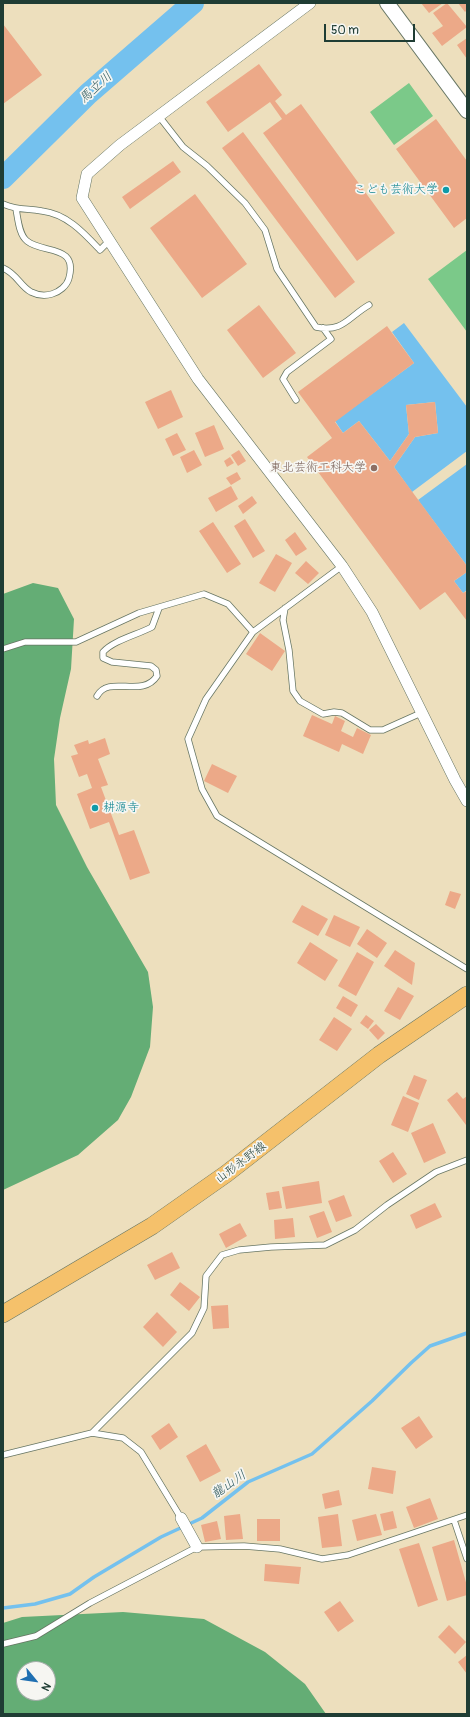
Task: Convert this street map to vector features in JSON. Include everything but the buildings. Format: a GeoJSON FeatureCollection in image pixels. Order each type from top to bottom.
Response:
{"type":"FeatureCollection","features":[{"type":"Feature","properties":{"kind":"main road","name":"山形永野線"},"geometry":{"type":"LineString","coordinates":[[3,1314],[152,1226],[226,1174],[379,1055],[467,995]]}},
{"type":"Feature","properties":{"kind":"street"},"geometry":{"type":"LineString","coordinates":[[310,3],[158,115],[120,145],[87,174],[82,198],[198,379],[342,566],[372,612],[421,713],[467,801]]}},
{"type":"Feature","properties":{"kind":"street"},"geometry":{"type":"LineString","coordinates":[[387,3],[467,112]]}},
{"type":"Feature","properties":{"kind":"street"},"geometry":{"type":"LineString","coordinates":[[181,1518],[197,1547]]}},
{"type":"Feature","properties":{"kind":"lane"},"geometry":{"type":"LineString","coordinates":[[158,115],[183,147],[207,166],[245,203],[265,230],[277,270],[316,326],[326,329],[343,326],[357,312],[369,305]]}},
{"type":"Feature","properties":{"kind":"lane"},"geometry":{"type":"LineString","coordinates":[[3,204],[16,209],[43,211],[58,215],[73,224],[100,250],[110,240]]}},
{"type":"Feature","properties":{"kind":"lane"},"geometry":{"type":"LineString","coordinates":[[3,268],[12,272],[30,292],[46,296],[58,292],[64,287],[70,274],[70,264],[61,252],[35,245],[27,241],[23,236],[16,209]]}},
{"type":"Feature","properties":{"kind":"lane"},"geometry":{"type":"LineString","coordinates":[[296,400],[283,379],[287,372],[331,339],[322,328]]}},
{"type":"Feature","properties":{"kind":"lane"},"geometry":{"type":"LineString","coordinates":[[342,566],[253,632],[206,699],[188,739],[202,789],[217,816],[467,969]]}},
{"type":"Feature","properties":{"kind":"lane"},"geometry":{"type":"LineString","coordinates":[[3,649],[25,642],[76,642],[140,613],[204,594],[228,604],[253,632]]}},
{"type":"Feature","properties":{"kind":"lane"},"geometry":{"type":"LineString","coordinates":[[97,696],[99,691],[107,687],[138,687],[154,682],[158,676],[156,670],[152,666],[106,660],[103,658],[103,652],[114,644],[139,635],[152,627],[158,608]]}},
{"type":"Feature","properties":{"kind":"lane"},"geometry":{"type":"LineString","coordinates":[[285,608],[283,620],[289,650],[293,691],[300,701],[323,714],[334,712],[342,713],[370,730],[383,730],[421,713]]}},
{"type":"Feature","properties":{"kind":"lane"},"geometry":{"type":"LineString","coordinates":[[92,1433],[192,1334],[204,1308],[206,1276],[222,1255],[239,1250],[264,1247],[325,1245],[355,1230],[436,1172],[467,1160]]}},
{"type":"Feature","properties":{"kind":"lane"},"geometry":{"type":"LineString","coordinates":[[3,1455],[92,1433],[123,1438],[141,1452],[181,1518]]}},
{"type":"Feature","properties":{"kind":"lane"},"geometry":{"type":"LineString","coordinates":[[3,1644],[36,1636],[90,1603],[197,1547],[244,1546],[280,1549],[322,1559],[348,1555],[467,1515]]}},
{"type":"Feature","properties":{"kind":"lane"},"geometry":{"type":"LineString","coordinates":[[454,1520],[467,1559]]}},
{"type":"Feature","properties":{"kind":"green space"},"geometry":{"type":"Polygon","coordinates":[[[409,83],[433,116],[394,145],[370,112],[409,83]]]}},
{"type":"Feature","properties":{"kind":"green space"},"geometry":{"type":"Polygon","coordinates":[[[467,250],[467,332],[428,279],[467,250]]]}},
{"type":"Feature","properties":{"kind":"green space"},"geometry":{"type":"Polygon","coordinates":[[[33,583],[58,588],[74,619],[71,669],[60,718],[54,759],[56,805],[87,867],[148,972],[153,1007],[150,1047],[131,1097],[118,1120],[78,1155],[3,1190],[3,594],[33,583]]]}},
{"type":"Feature","properties":{"kind":"green space"},"geometry":{"type":"Polygon","coordinates":[[[123,1612],[204,1619],[265,1652],[305,1684],[326,1714],[3,1714],[3,1623],[22,1617],[123,1612]]]}},
{"type":"Feature","properties":{"kind":"water"},"geometry":{"type":"Polygon","coordinates":[[[404,323],[467,407],[467,451],[412,492],[394,467],[415,437],[438,433],[435,402],[406,405],[409,434],[390,461],[359,421],[343,433],[335,421],[414,363],[392,332],[404,323]]]}},
{"type":"Feature","properties":{"kind":"water"},"geometry":{"type":"Polygon","coordinates":[[[467,464],[467,566],[418,500],[467,464]]]}},
{"type":"Feature","properties":{"kind":"water"},"geometry":{"type":"Polygon","coordinates":[[[467,572],[467,590],[463,593],[454,581],[467,572]]]}},
{"type":"Feature","properties":{"kind":"waterway","name":"馬立川"},"geometry":{"type":"LineString","coordinates":[[3,178],[88,94],[193,3]]}},
{"type":"Feature","properties":{"kind":"waterway","name":"龍山川"},"geometry":{"type":"LineString","coordinates":[[3,1608],[35,1604],[70,1594],[94,1577],[161,1537],[202,1518],[248,1482],[312,1454],[372,1401],[430,1346],[467,1333]]}},
{"type":"Feature","properties":{"kind":"place","name":"こども芸術大学"},"geometry":{"type":"Point","coordinates":[446,190]}},
{"type":"Feature","properties":{"kind":"place","name":"東北芸術工科大学"},"geometry":{"type":"Point","coordinates":[374,468]}},
{"type":"Feature","properties":{"kind":"place","name":"耕源寺"},"geometry":{"type":"Point","coordinates":[95,808]}}]}
